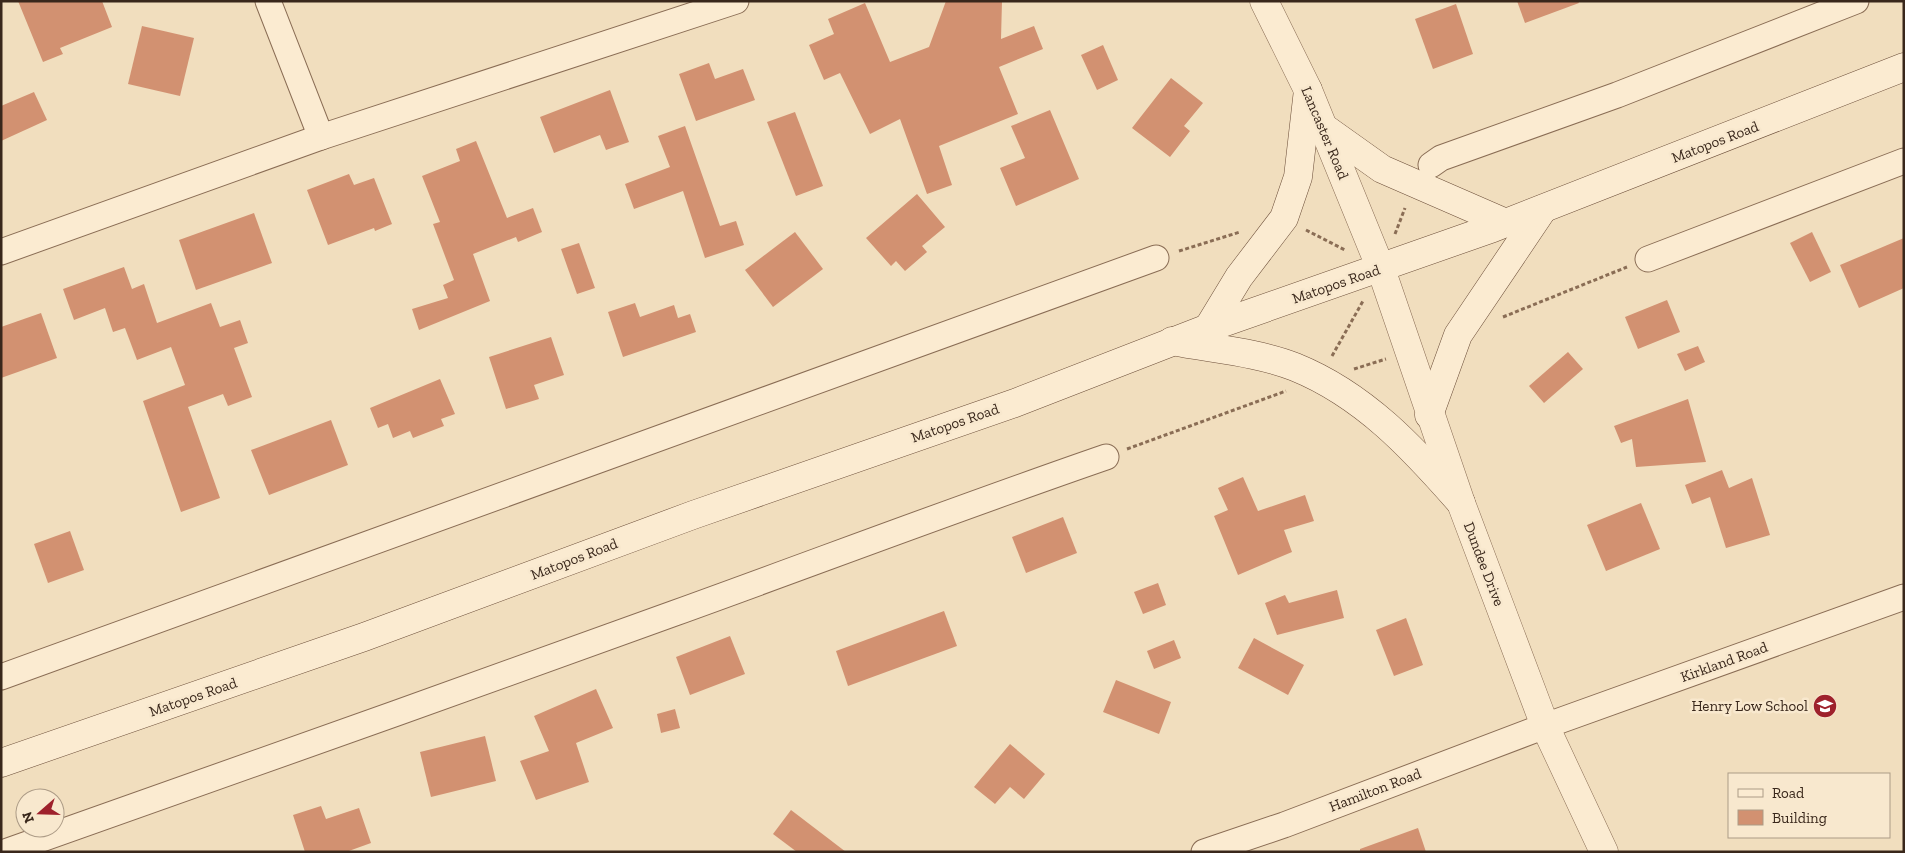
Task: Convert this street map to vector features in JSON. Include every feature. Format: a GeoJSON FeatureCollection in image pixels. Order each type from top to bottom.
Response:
{"type":"FeatureCollection","features":[{"type":"Feature","properties":{"kind":"main road","name":"Lancaster Road"},"geometry":{"type":"LineString","coordinates":[[1264,1],[1308,90],[1381,268]]}},
{"type":"Feature","properties":{"kind":"main road","name":"Matopos Road"},"geometry":{"type":"LineString","coordinates":[[1,763],[337,646],[693,515],[1015,403],[1172,341],[1506,223],[1904,67]]}},
{"type":"Feature","properties":{"kind":"main road"},"geometry":{"type":"LineString","coordinates":[[1208,328],[1239,277],[1284,218],[1298,177],[1308,90]]}},
{"type":"Feature","properties":{"kind":"main road"},"geometry":{"type":"LineString","coordinates":[[1323,127],[1382,170],[1423,175],[1506,223]]}},
{"type":"Feature","properties":{"kind":"main road"},"geometry":{"type":"LineString","coordinates":[[1430,414],[1458,335],[1543,209]]}},
{"type":"Feature","properties":{"kind":"main road","name":"Dundee Drive"},"geometry":{"type":"LineString","coordinates":[[1381,268],[1461,503],[1545,726],[1604,852]]}},
{"type":"Feature","properties":{"kind":"main road"},"geometry":{"type":"LineString","coordinates":[[1172,341],[1263,357],[1294,367],[1319,379],[1369,410],[1416,451],[1461,503]]}},
{"type":"Feature","properties":{"kind":"street"},"geometry":{"type":"LineString","coordinates":[[268,1],[321,137]]}},
{"type":"Feature","properties":{"kind":"street"},"geometry":{"type":"LineString","coordinates":[[1,252],[679,11],[736,1]]}},
{"type":"Feature","properties":{"kind":"street"},"geometry":{"type":"LineString","coordinates":[[1423,175],[1440,158],[1617,95],[1856,1]]}},
{"type":"Feature","properties":{"kind":"street"},"geometry":{"type":"LineString","coordinates":[[1648,258],[1904,161]]}},
{"type":"Feature","properties":{"kind":"street"},"geometry":{"type":"LineString","coordinates":[[1,677],[1156,258]]}},
{"type":"Feature","properties":{"kind":"street"},"geometry":{"type":"LineString","coordinates":[[5,852],[774,578],[936,516],[1106,457]]}},
{"type":"Feature","properties":{"kind":"street","name":"Kirkland Road"},"geometry":{"type":"LineString","coordinates":[[1545,726],[1904,597]]}},
{"type":"Feature","properties":{"kind":"street","name":"Hamilton Road"},"geometry":{"type":"LineString","coordinates":[[1204,852],[1284,825],[1545,726]]}},
{"type":"Feature","properties":{"kind":"path"},"geometry":{"type":"LineString","coordinates":[[1381,268],[1423,175]]}},
{"type":"Feature","properties":{"kind":"building"},"geometry":{"type":"Polygon","coordinates":[[[18,1],[102,1],[112,27],[60,48],[63,54],[43,62],[18,1]]]}},
{"type":"Feature","properties":{"kind":"building"},"geometry":{"type":"Polygon","coordinates":[[[946,1],[1002,1],[1001,39],[1034,26],[1043,49],[999,67],[1018,114],[939,146],[952,185],[927,194],[900,119],[870,134],[840,73],[824,80],[809,45],[834,34],[828,19],[865,3],[890,62],[929,47],[946,1]]]}},
{"type":"Feature","properties":{"kind":"building"},"geometry":{"type":"Polygon","coordinates":[[[1517,1],[1578,1],[1579,3],[1525,23],[1517,1]]]}},
{"type":"Feature","properties":{"kind":"building"},"geometry":{"type":"Polygon","coordinates":[[[1456,4],[1473,54],[1433,69],[1415,19],[1456,4]]]}},
{"type":"Feature","properties":{"kind":"building"},"geometry":{"type":"Polygon","coordinates":[[[142,26],[194,38],[180,96],[128,84],[142,26]]]}},
{"type":"Feature","properties":{"kind":"building"},"geometry":{"type":"Polygon","coordinates":[[[1103,45],[1118,80],[1097,90],[1081,55],[1103,45]]]}},
{"type":"Feature","properties":{"kind":"building"},"geometry":{"type":"Polygon","coordinates":[[[709,63],[715,79],[743,69],[755,100],[696,121],[679,74],[709,63]]]}},
{"type":"Feature","properties":{"kind":"building"},"geometry":{"type":"Polygon","coordinates":[[[1171,78],[1203,103],[1184,126],[1190,131],[1170,157],[1132,128],[1171,78]]]}},
{"type":"Feature","properties":{"kind":"building"},"geometry":{"type":"Polygon","coordinates":[[[610,90],[629,142],[606,150],[600,135],[554,153],[540,117],[610,90]]]}},
{"type":"Feature","properties":{"kind":"building"},"geometry":{"type":"Polygon","coordinates":[[[34,92],[47,120],[1,141],[1,106],[34,92]]]}},
{"type":"Feature","properties":{"kind":"building"},"geometry":{"type":"Polygon","coordinates":[[[1050,110],[1079,179],[1016,206],[1000,168],[1025,158],[1011,126],[1050,110]]]}},
{"type":"Feature","properties":{"kind":"building"},"geometry":{"type":"Polygon","coordinates":[[[795,112],[823,186],[796,196],[767,122],[795,112]]]}},
{"type":"Feature","properties":{"kind":"building"},"geometry":{"type":"Polygon","coordinates":[[[685,126],[720,226],[736,221],[744,245],[705,258],[683,191],[634,209],[625,184],[670,167],[658,136],[685,126]]]}},
{"type":"Feature","properties":{"kind":"building"},"geometry":{"type":"Polygon","coordinates":[[[476,141],[507,218],[533,208],[542,232],[518,242],[516,237],[473,254],[490,301],[419,330],[412,309],[448,298],[443,285],[454,280],[433,224],[440,222],[422,176],[460,161],[456,149],[476,141]]]}},
{"type":"Feature","properties":{"kind":"building"},"geometry":{"type":"Polygon","coordinates":[[[349,174],[354,185],[374,178],[392,224],[375,231],[374,228],[328,245],[307,190],[349,174]]]}},
{"type":"Feature","properties":{"kind":"building"},"geometry":{"type":"Polygon","coordinates":[[[917,194],[945,227],[922,246],[927,252],[905,271],[896,261],[891,266],[866,238],[917,194]]]}},
{"type":"Feature","properties":{"kind":"building"},"geometry":{"type":"Polygon","coordinates":[[[254,213],[272,263],[196,290],[179,240],[254,213]]]}},
{"type":"Feature","properties":{"kind":"building"},"geometry":{"type":"Polygon","coordinates":[[[795,232],[823,269],[773,307],[745,270],[795,232]]]}},
{"type":"Feature","properties":{"kind":"building"},"geometry":{"type":"Polygon","coordinates":[[[1812,232],[1831,272],[1810,282],[1790,243],[1812,232]]]}},
{"type":"Feature","properties":{"kind":"building"},"geometry":{"type":"Polygon","coordinates":[[[1904,238],[1904,288],[1859,308],[1840,265],[1904,238]]]}},
{"type":"Feature","properties":{"kind":"building"},"geometry":{"type":"Polygon","coordinates":[[[579,243],[595,288],[577,294],[561,249],[579,243]]]}},
{"type":"Feature","properties":{"kind":"building"},"geometry":{"type":"Polygon","coordinates":[[[124,267],[132,289],[144,284],[157,323],[211,303],[220,327],[240,320],[248,343],[234,348],[252,397],[228,406],[223,394],[188,407],[220,498],[181,512],[143,401],[185,385],[171,347],[137,360],[125,328],[113,332],[105,308],[74,320],[63,289],[124,267]]]}},
{"type":"Feature","properties":{"kind":"building"},"geometry":{"type":"Polygon","coordinates":[[[1667,300],[1680,332],[1638,349],[1625,317],[1667,300]]]}},
{"type":"Feature","properties":{"kind":"building"},"geometry":{"type":"Polygon","coordinates":[[[635,303],[640,317],[674,305],[678,318],[690,314],[696,332],[623,357],[608,312],[635,303]]]}},
{"type":"Feature","properties":{"kind":"building"},"geometry":{"type":"Polygon","coordinates":[[[41,313],[57,358],[1,378],[1,327],[41,313]]]}},
{"type":"Feature","properties":{"kind":"building"},"geometry":{"type":"Polygon","coordinates":[[[551,337],[564,375],[534,385],[539,399],[506,409],[489,357],[551,337]]]}},
{"type":"Feature","properties":{"kind":"building"},"geometry":{"type":"Polygon","coordinates":[[[1698,346],[1705,362],[1685,371],[1677,354],[1698,346]]]}},
{"type":"Feature","properties":{"kind":"building"},"geometry":{"type":"Polygon","coordinates":[[[1568,352],[1583,369],[1544,403],[1529,386],[1568,352]]]}},
{"type":"Feature","properties":{"kind":"building"},"geometry":{"type":"Polygon","coordinates":[[[440,379],[455,414],[441,419],[444,426],[413,438],[410,431],[393,438],[388,424],[378,428],[370,408],[440,379]]]}},
{"type":"Feature","properties":{"kind":"building"},"geometry":{"type":"Polygon","coordinates":[[[1688,399],[1706,462],[1636,467],[1632,439],[1621,443],[1614,426],[1688,399]]]}},
{"type":"Feature","properties":{"kind":"building"},"geometry":{"type":"Polygon","coordinates":[[[331,420],[348,465],[269,495],[251,450],[331,420]]]}},
{"type":"Feature","properties":{"kind":"building"},"geometry":{"type":"Polygon","coordinates":[[[1722,470],[1729,488],[1752,478],[1770,535],[1726,548],[1710,497],[1692,504],[1685,485],[1722,470]]]}},
{"type":"Feature","properties":{"kind":"building"},"geometry":{"type":"Polygon","coordinates":[[[1243,477],[1258,511],[1305,495],[1314,521],[1284,530],[1292,552],[1238,575],[1214,516],[1228,510],[1218,488],[1243,477]]]}},
{"type":"Feature","properties":{"kind":"building"},"geometry":{"type":"Polygon","coordinates":[[[1641,503],[1660,549],[1606,571],[1587,525],[1641,503]]]}},
{"type":"Feature","properties":{"kind":"building"},"geometry":{"type":"Polygon","coordinates":[[[1063,517],[1077,553],[1026,573],[1012,537],[1063,517]]]}},
{"type":"Feature","properties":{"kind":"building"},"geometry":{"type":"Polygon","coordinates":[[[70,531],[84,570],[48,583],[34,544],[70,531]]]}},
{"type":"Feature","properties":{"kind":"building"},"geometry":{"type":"Polygon","coordinates":[[[1158,583],[1166,605],[1143,614],[1134,592],[1158,583]]]}},
{"type":"Feature","properties":{"kind":"building"},"geometry":{"type":"Polygon","coordinates":[[[1337,590],[1344,618],[1277,635],[1265,603],[1285,595],[1289,603],[1337,590]]]}},
{"type":"Feature","properties":{"kind":"building"},"geometry":{"type":"Polygon","coordinates":[[[944,611],[957,646],[848,686],[836,651],[944,611]]]}},
{"type":"Feature","properties":{"kind":"building"},"geometry":{"type":"Polygon","coordinates":[[[1406,618],[1423,665],[1394,676],[1376,630],[1406,618]]]}},
{"type":"Feature","properties":{"kind":"building"},"geometry":{"type":"Polygon","coordinates":[[[730,636],[745,674],[690,695],[676,657],[730,636]]]}},
{"type":"Feature","properties":{"kind":"building"},"geometry":{"type":"Polygon","coordinates":[[[1254,638],[1304,665],[1288,695],[1238,668],[1254,638]]]}},
{"type":"Feature","properties":{"kind":"building"},"geometry":{"type":"Polygon","coordinates":[[[1174,640],[1181,658],[1154,669],[1147,651],[1174,640]]]}},
{"type":"Feature","properties":{"kind":"building"},"geometry":{"type":"Polygon","coordinates":[[[1116,680],[1171,702],[1159,734],[1103,712],[1116,680]]]}},
{"type":"Feature","properties":{"kind":"building"},"geometry":{"type":"Polygon","coordinates":[[[596,689],[613,728],[576,743],[589,782],[536,800],[520,761],[549,751],[534,716],[596,689]]]}},
{"type":"Feature","properties":{"kind":"building"},"geometry":{"type":"Polygon","coordinates":[[[675,709],[680,728],[661,733],[657,714],[675,709]]]}},
{"type":"Feature","properties":{"kind":"building"},"geometry":{"type":"Polygon","coordinates":[[[485,736],[496,781],[431,797],[420,752],[485,736]]]}},
{"type":"Feature","properties":{"kind":"building"},"geometry":{"type":"Polygon","coordinates":[[[1010,744],[1045,774],[1024,799],[1010,787],[995,804],[974,787],[1010,744]]]}},
{"type":"Feature","properties":{"kind":"building"},"geometry":{"type":"Polygon","coordinates":[[[321,806],[326,819],[359,808],[371,843],[346,852],[305,852],[293,815],[321,806]]]}},
{"type":"Feature","properties":{"kind":"building"},"geometry":{"type":"Polygon","coordinates":[[[791,810],[846,852],[797,852],[773,834],[791,810]]]}},
{"type":"Feature","properties":{"kind":"building"},"geometry":{"type":"Polygon","coordinates":[[[1418,828],[1426,852],[1360,852],[1360,849],[1418,828]]]}},
{"type":"Feature","properties":{"kind":"place","name":"Henry Low School"},"geometry":{"type":"Point","coordinates":[1825,706]}}]}
